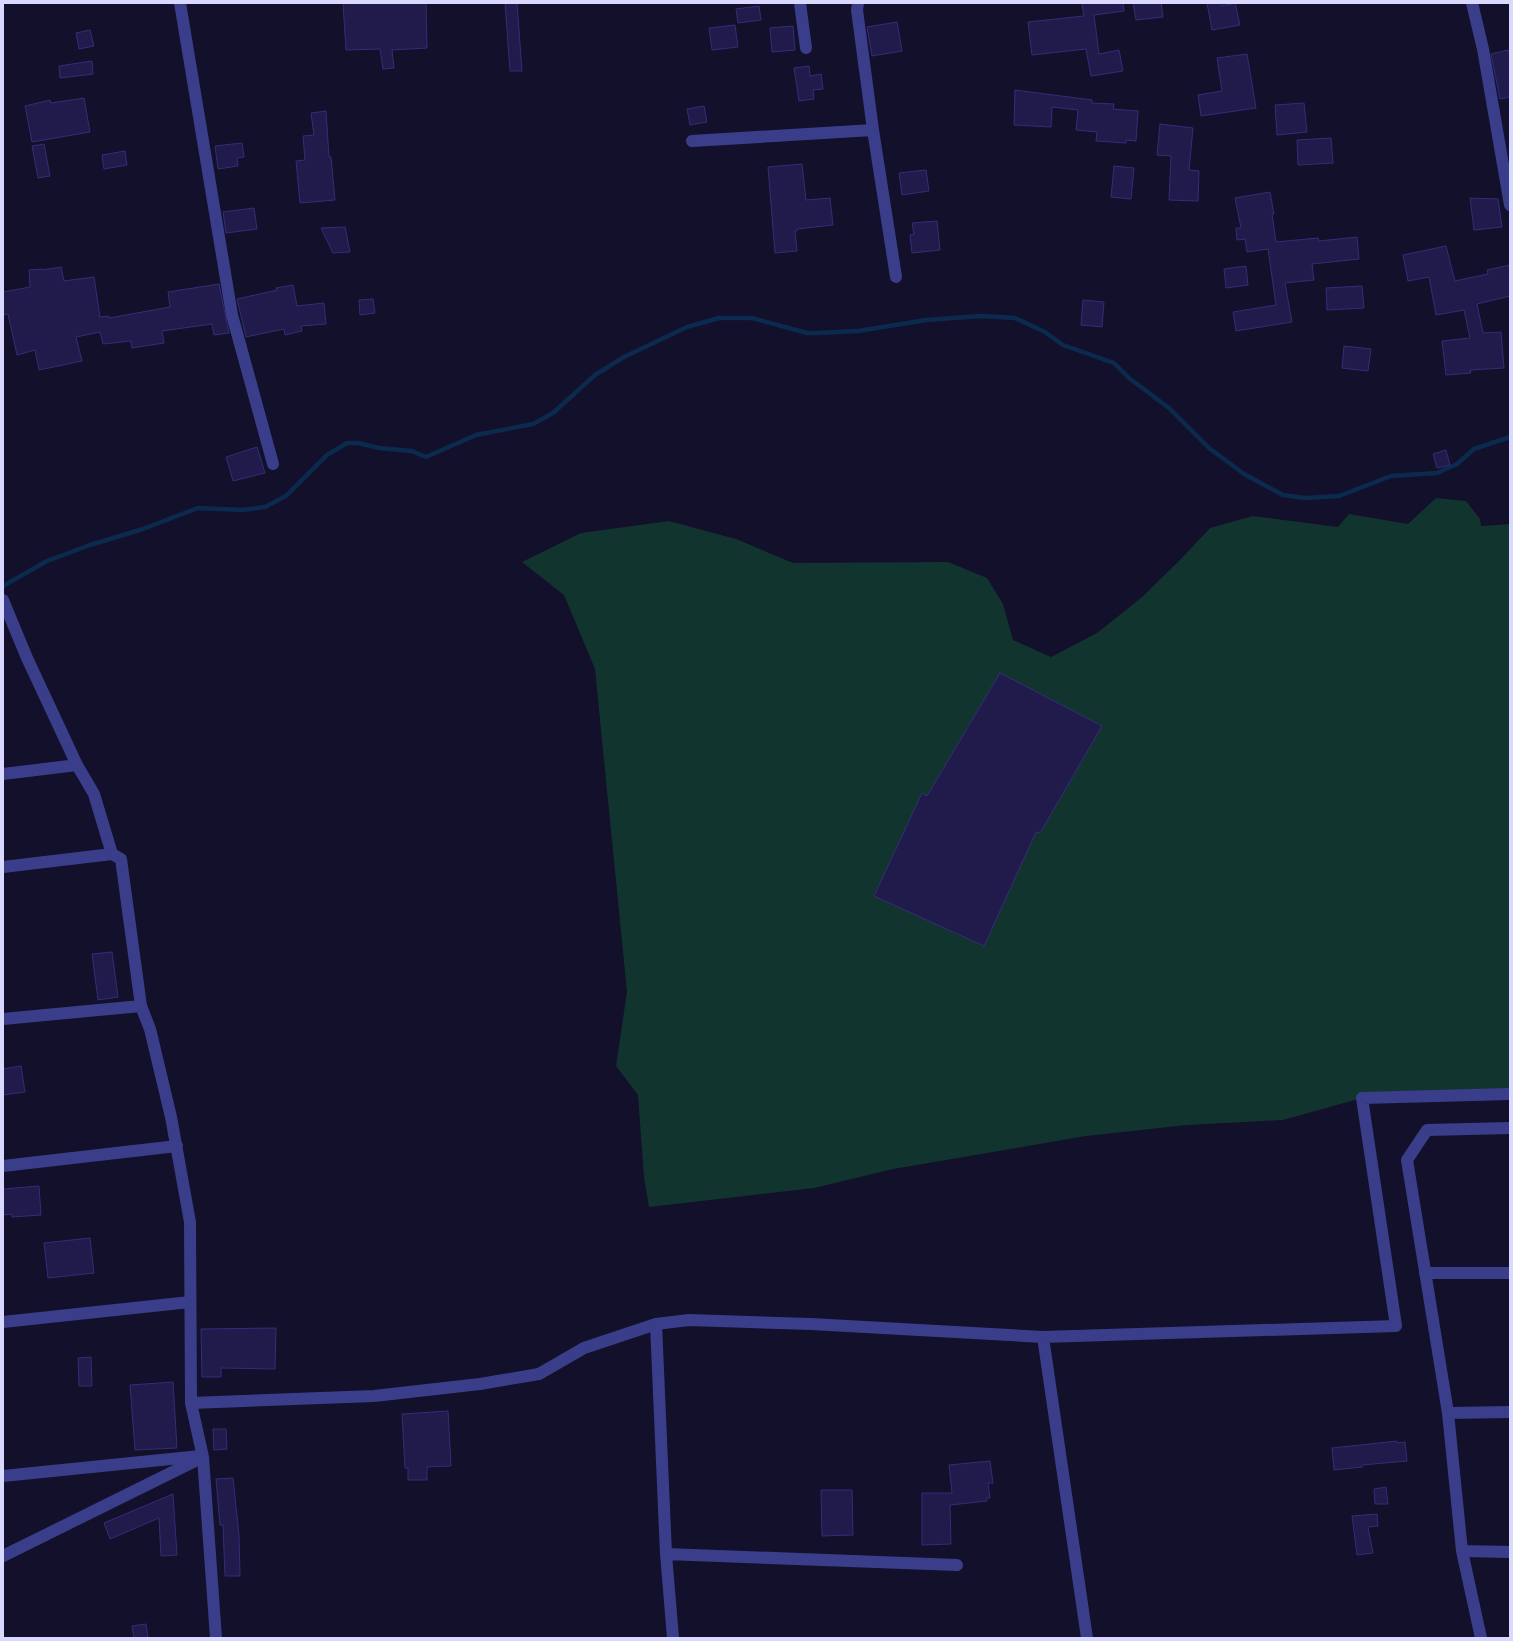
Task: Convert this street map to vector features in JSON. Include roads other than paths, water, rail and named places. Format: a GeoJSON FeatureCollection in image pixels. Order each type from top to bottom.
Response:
{"type":"FeatureCollection","features":[{"type":"Feature","properties":{"kind":"street"},"geometry":{"type":"LineString","coordinates":[[180,3],[232,315],[273,464]]}},
{"type":"Feature","properties":{"kind":"street"},"geometry":{"type":"LineString","coordinates":[[800,3],[806,48]]}},
{"type":"Feature","properties":{"kind":"street"},"geometry":{"type":"LineString","coordinates":[[858,3],[857,10],[873,130],[896,277]]}},
{"type":"Feature","properties":{"kind":"street"},"geometry":{"type":"LineString","coordinates":[[1472,3],[1482,49],[1510,205]]}},
{"type":"Feature","properties":{"kind":"street"},"geometry":{"type":"LineString","coordinates":[[692,141],[873,130]]}},
{"type":"Feature","properties":{"kind":"street"},"geometry":{"type":"LineString","coordinates":[[3,600],[27,658],[77,765],[94,794],[112,854]]}},
{"type":"Feature","properties":{"kind":"street"},"geometry":{"type":"LineString","coordinates":[[3,774],[77,765]]}},
{"type":"Feature","properties":{"kind":"street"},"geometry":{"type":"LineString","coordinates":[[3,867],[112,854],[121,859],[141,1006],[151,1036],[171,1116],[190,1222],[192,1403],[203,1456],[216,1638]]}},
{"type":"Feature","properties":{"kind":"street"},"geometry":{"type":"LineString","coordinates":[[3,1019],[141,1006]]}},
{"type":"Feature","properties":{"kind":"street"},"geometry":{"type":"LineString","coordinates":[[192,1403],[374,1396],[480,1384],[539,1374],[584,1348],[656,1324],[688,1320],[811,1324],[1043,1337],[1396,1326],[1362,1098],[1510,1094]]}},
{"type":"Feature","properties":{"kind":"street"},"geometry":{"type":"LineString","coordinates":[[1481,1638],[1462,1551],[1448,1413],[1407,1160],[1427,1130],[1510,1128]]}},
{"type":"Feature","properties":{"kind":"street"},"geometry":{"type":"LineString","coordinates":[[3,1166],[177,1146]]}},
{"type":"Feature","properties":{"kind":"street"},"geometry":{"type":"LineString","coordinates":[[1425,1273],[1510,1273]]}},
{"type":"Feature","properties":{"kind":"street"},"geometry":{"type":"LineString","coordinates":[[3,1322],[190,1302]]}},
{"type":"Feature","properties":{"kind":"street"},"geometry":{"type":"LineString","coordinates":[[656,1324],[666,1554],[673,1638]]}},
{"type":"Feature","properties":{"kind":"street"},"geometry":{"type":"LineString","coordinates":[[1043,1337],[1087,1638]]}},
{"type":"Feature","properties":{"kind":"street"},"geometry":{"type":"LineString","coordinates":[[1448,1413],[1510,1412]]}},
{"type":"Feature","properties":{"kind":"street"},"geometry":{"type":"LineString","coordinates":[[3,1476],[203,1456]]}},
{"type":"Feature","properties":{"kind":"street"},"geometry":{"type":"LineString","coordinates":[[3,1556],[203,1456]]}},
{"type":"Feature","properties":{"kind":"street"},"geometry":{"type":"LineString","coordinates":[[1462,1551],[1510,1552]]}},
{"type":"Feature","properties":{"kind":"street"},"geometry":{"type":"LineString","coordinates":[[666,1554],[957,1565]]}},
{"type":"Feature","properties":{"kind":"waterway"},"geometry":{"type":"LineString","coordinates":[[3,586],[47,561],[90,545],[143,529],[198,508],[243,510],[265,507],[286,496],[327,455],[347,443],[358,443],[379,448],[412,451],[426,457],[476,435],[533,424],[553,413],[595,375],[624,357],[687,327],[719,318],[752,318],[807,333],[858,331],[926,320],[981,316],[1015,318],[1045,332],[1063,345],[1114,363],[1129,378],[1169,408],[1209,448],[1244,474],[1283,495],[1305,498],[1339,496],[1391,476],[1437,473],[1457,464],[1474,449],[1510,437]]}}]}
